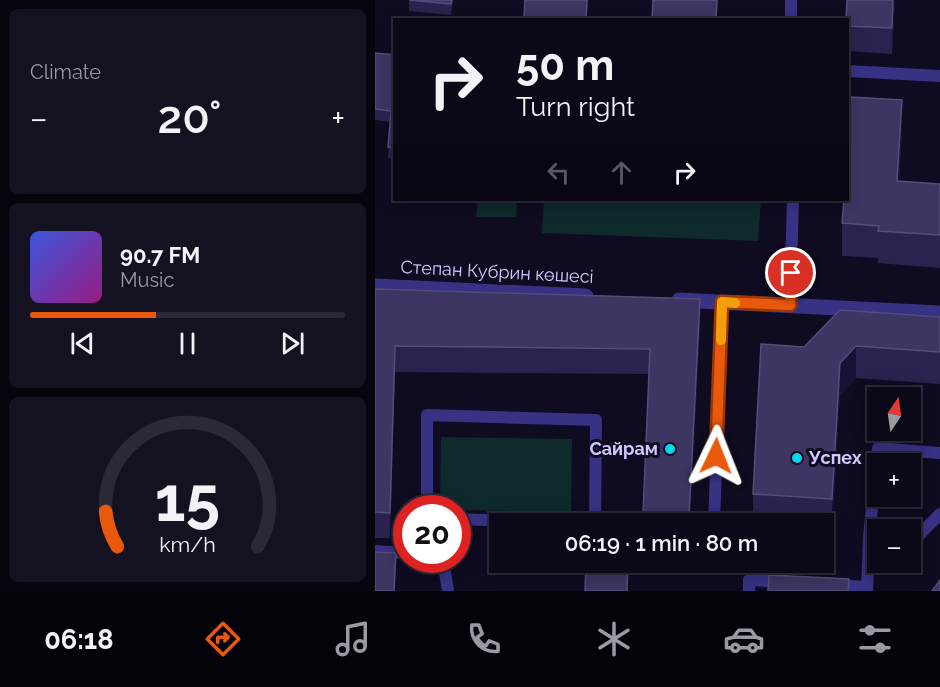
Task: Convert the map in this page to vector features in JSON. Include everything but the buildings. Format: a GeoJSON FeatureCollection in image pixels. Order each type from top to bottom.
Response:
{"type":"FeatureCollection","features":[{"type":"Feature","properties":{"kind":"street","name":"Степан Кубрин көшесі"},"geometry":{"type":"LineString","coordinates":[[375,286],[602,297]]}},
{"type":"Feature","properties":{"kind":"street"},"geometry":{"type":"LineString","coordinates":[[662,300],[940,313]]}},
{"type":"Feature","properties":{"kind":"lane"},"geometry":{"type":"LineString","coordinates":[[791,0],[791,18]]}},
{"type":"Feature","properties":{"kind":"lane"},"geometry":{"type":"LineString","coordinates":[[849,71],[940,76]]}},
{"type":"Feature","properties":{"kind":"lane"},"geometry":{"type":"LineString","coordinates":[[790,305],[793,201]]}},
{"type":"Feature","properties":{"kind":"lane"},"geometry":{"type":"LineString","coordinates":[[714,513],[722,302]]}},
{"type":"Feature","properties":{"kind":"lane"},"geometry":{"type":"LineString","coordinates":[[427,495],[427,415],[596,420],[594,513]]}},
{"type":"Feature","properties":{"kind":"lane"},"geometry":{"type":"LineString","coordinates":[[874,519],[878,448],[940,453]]}},
{"type":"Feature","properties":{"kind":"lane"},"geometry":{"type":"LineString","coordinates":[[921,533],[940,514]]}},
{"type":"Feature","properties":{"kind":"lane"},"geometry":{"type":"LineString","coordinates":[[471,520],[489,520]]}},
{"type":"Feature","properties":{"kind":"lane"},"geometry":{"type":"LineString","coordinates":[[375,551],[393,552]]}},
{"type":"Feature","properties":{"kind":"lane"},"geometry":{"type":"LineString","coordinates":[[445,573],[448,591]]}},
{"type":"Feature","properties":{"kind":"lane"},"geometry":{"type":"LineString","coordinates":[[820,584],[867,589],[869,573]]}},
{"type":"Feature","properties":{"kind":"lane"},"geometry":{"type":"LineString","coordinates":[[749,591],[749,580],[796,583]]}},
{"type":"Feature","properties":{"kind":"green space"},"geometry":{"type":"Polygon","coordinates":[[[478,201],[517,201],[516,217],[476,217],[478,201]]]}},
{"type":"Feature","properties":{"kind":"green space"},"geometry":{"type":"Polygon","coordinates":[[[544,201],[761,201],[758,241],[542,233],[544,201]]]}},
{"type":"Feature","properties":{"kind":"green space"},"geometry":{"type":"Polygon","coordinates":[[[441,437],[572,439],[571,512],[471,510],[471,495],[440,495],[441,437]]]}},
{"type":"Feature","properties":{"kind":"slow traffic"},"geometry":{"type":"LineString","coordinates":[[721,340],[722,302],[735,303]]}},
{"type":"Feature","properties":{"kind":"place","name":"Сайрам"},"geometry":{"type":"Point","coordinates":[670,449]}},
{"type":"Feature","properties":{"kind":"place","name":"Успех"},"geometry":{"type":"Point","coordinates":[797,458]}},
{"type":"Feature","properties":{"kind":"route"},"geometry":{"type":"LineString","coordinates":[[716,456],[722,302],[790,305],[791,273]]}}]}
